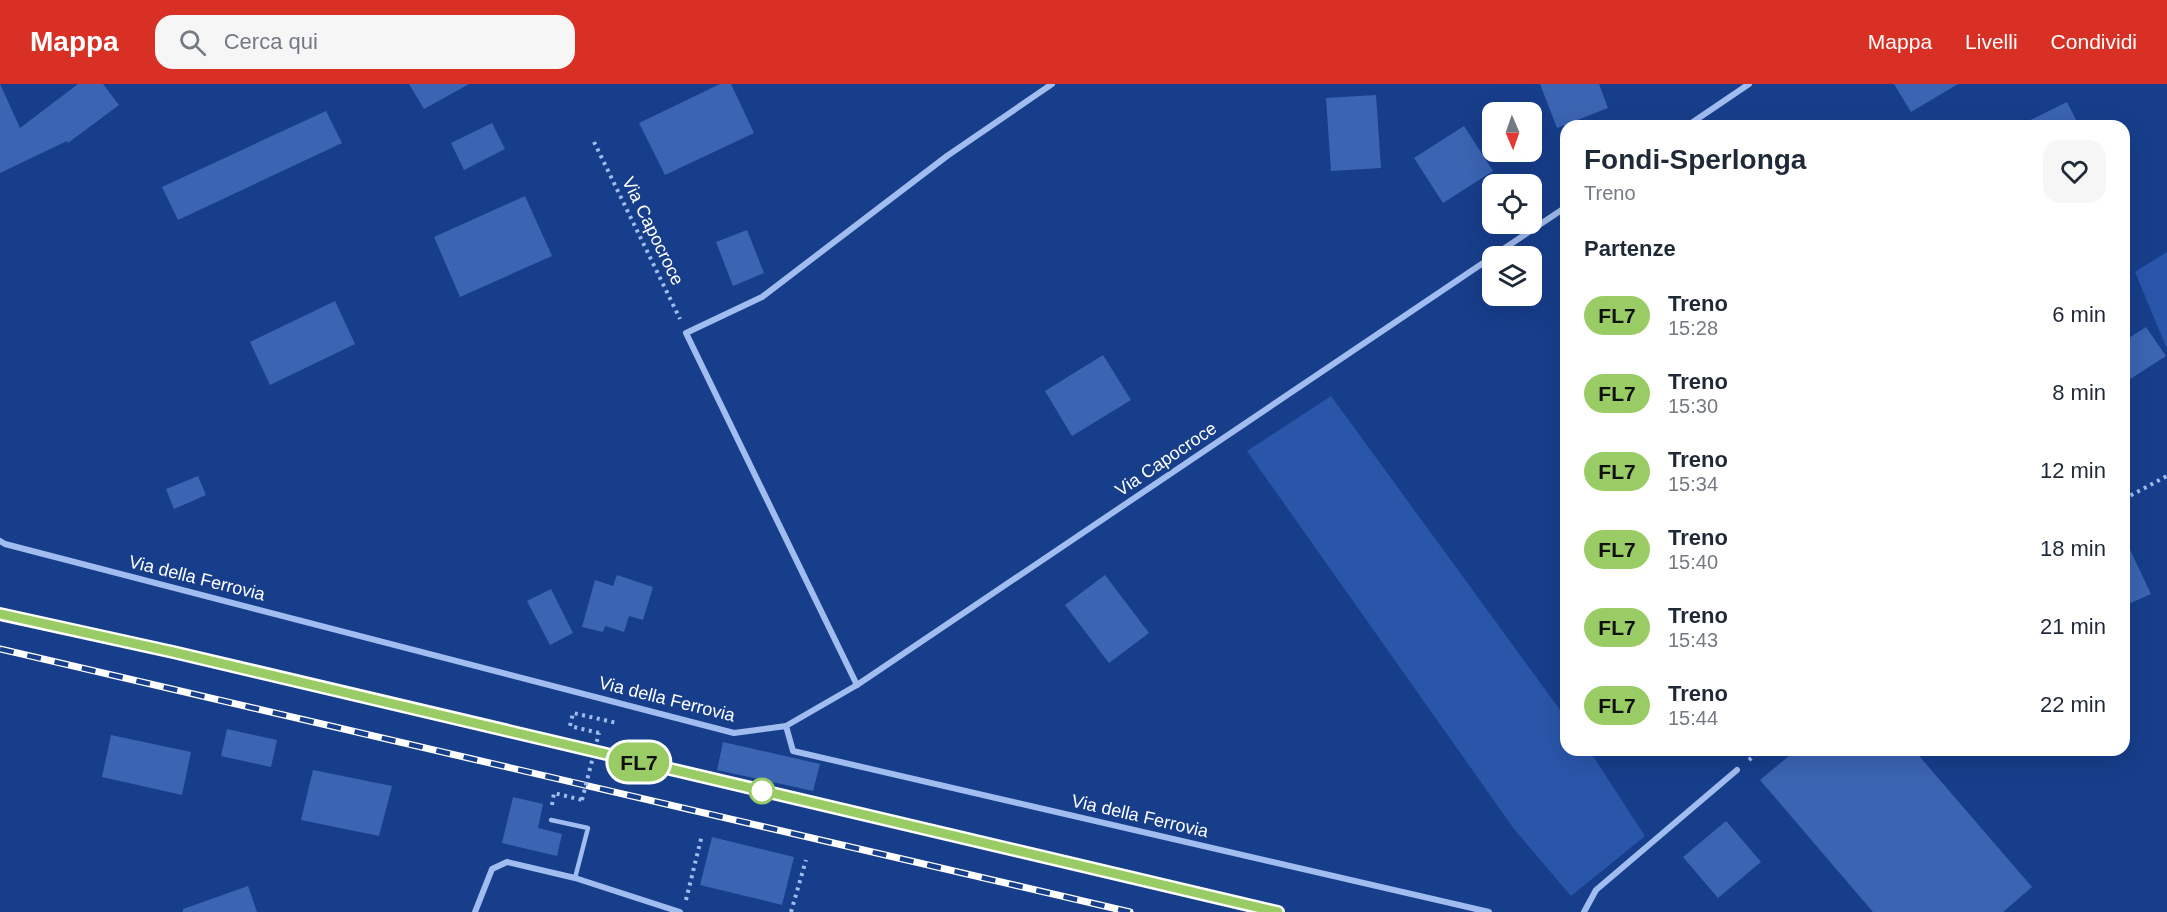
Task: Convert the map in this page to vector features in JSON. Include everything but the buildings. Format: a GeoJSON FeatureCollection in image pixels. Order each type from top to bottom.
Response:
{"type":"FeatureCollection","features":[{"type":"Feature","properties":{"kind":"street"},"geometry":{"type":"LineString","coordinates":[[857,685],[686,333],[762,297],[947,156],[1052,84]]}},
{"type":"Feature","properties":{"kind":"street"},"geometry":{"type":"LineString","coordinates":[[1696,120],[1749,84]]}},
{"type":"Feature","properties":{"kind":"street","name":"Via Capocroce"},"geometry":{"type":"LineString","coordinates":[[1509,246],[1560,211]]}},
{"type":"Feature","properties":{"kind":"street","name":"Via Capocroce"},"geometry":{"type":"LineString","coordinates":[[786,726],[857,685],[1482,264]]}},
{"type":"Feature","properties":{"kind":"street","name":"Via della Ferrovia"},"geometry":{"type":"LineString","coordinates":[[0,542],[734,733],[786,726],[793,751],[1489,912]]}},
{"type":"Feature","properties":{"kind":"street"},"geometry":{"type":"LineString","coordinates":[[1584,912],[1596,890],[1737,770]]}},
{"type":"Feature","properties":{"kind":"street"},"geometry":{"type":"LineString","coordinates":[[475,912],[492,869],[507,862],[575,878],[659,909],[680,912]]}},
{"type":"Feature","properties":{"kind":"lane"},"geometry":{"type":"LineString","coordinates":[[551,820],[588,828],[575,878]]}},
{"type":"Feature","properties":{"kind":"path","name":"Via Capocroce"},"geometry":{"type":"LineString","coordinates":[[594,142],[686,333]]}},
{"type":"Feature","properties":{"kind":"path"},"geometry":{"type":"LineString","coordinates":[[2130,496],[2167,476]]}},
{"type":"Feature","properties":{"kind":"path"},"geometry":{"type":"LineString","coordinates":[[582,800],[599,733],[570,726],[573,713],[617,723]]}},
{"type":"Feature","properties":{"kind":"path"},"geometry":{"type":"LineString","coordinates":[[686,901],[702,835]]}},
{"type":"Feature","properties":{"kind":"path"},"geometry":{"type":"LineString","coordinates":[[791,912],[806,860]]}},
{"type":"Feature","properties":{"kind":"shaded area"},"geometry":{"type":"Polygon","coordinates":[[[2167,252],[2167,349],[2135,272],[2167,252]]]}},
{"type":"Feature","properties":{"kind":"shaded area"},"geometry":{"type":"Polygon","coordinates":[[[1331,396],[1560,710],[1560,756],[1593,756],[1645,836],[1571,896],[1514,829],[1247,451],[1331,396]]]}},
{"type":"Feature","properties":{"kind":"railway"},"geometry":{"type":"LineString","coordinates":[[0,614],[173,652],[1278,912]]}},
{"type":"Feature","properties":{"kind":"railway"},"geometry":{"type":"LineString","coordinates":[[0,649],[1130,912]]}},
{"type":"Feature","properties":{"kind":"train","name":"FL7"},"geometry":{"type":"LineString","coordinates":[[0,614],[173,652],[1278,912]]}}]}
